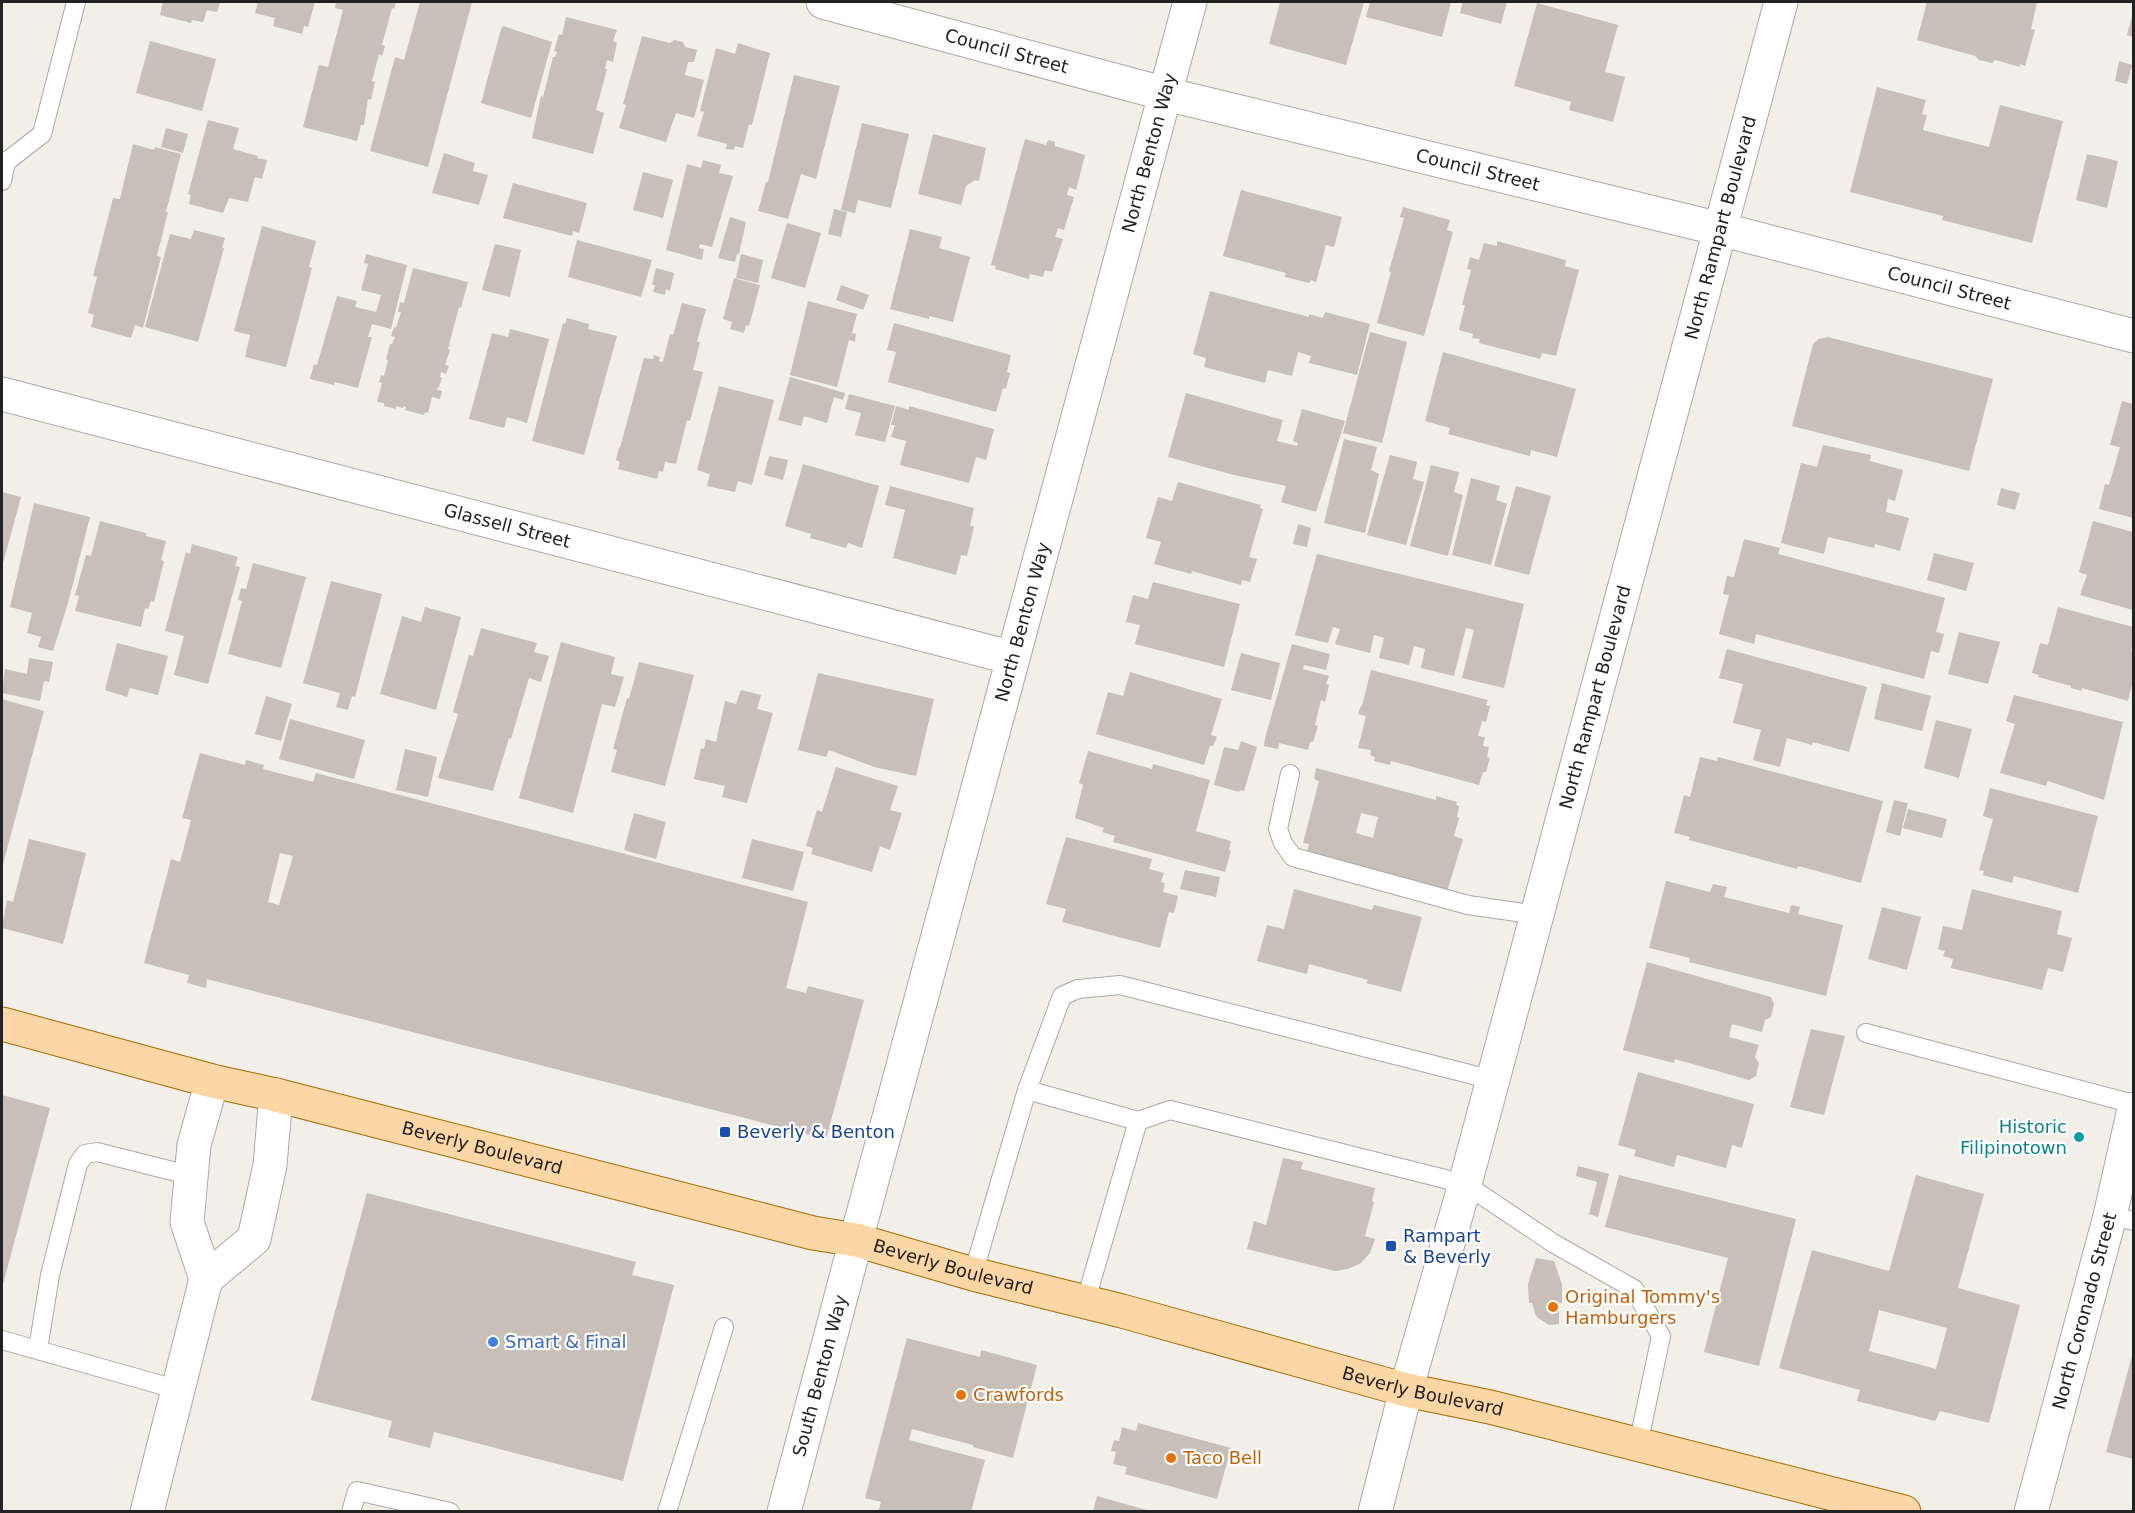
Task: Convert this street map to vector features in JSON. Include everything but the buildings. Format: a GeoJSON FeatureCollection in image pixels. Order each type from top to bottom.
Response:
{"type":"FeatureCollection","features":[{"type":"Feature","properties":{"kind":"main road","name":"Beverly Boulevard"},"geometry":{"type":"LineString","coordinates":[[2,1024],[212,1081],[276,1095],[813,1233],[856,1240],[973,1274],[1122,1311],[1406,1390],[1490,1407],[1904,1512]]}},
{"type":"Feature","properties":{"kind":"street","name":"Council Street"},"geometry":{"type":"LineString","coordinates":[[823,2],[1166,94],[1719,229],[2133,336]]}},
{"type":"Feature","properties":{"kind":"street","name":"North Benton Way"},"geometry":{"type":"LineString","coordinates":[[856,1240],[1190,2]]}},
{"type":"Feature","properties":{"kind":"street","name":"North Rampart Boulevard"},"geometry":{"type":"LineString","coordinates":[[1375,1512],[1781,2]]}},
{"type":"Feature","properties":{"kind":"street","name":"Glassell Street"},"geometry":{"type":"LineString","coordinates":[[2,394],[1013,658]]}},
{"type":"Feature","properties":{"kind":"street"},"geometry":{"type":"LineString","coordinates":[[147,1512],[206,1280],[187,1222],[194,1145],[212,1081]]}},
{"type":"Feature","properties":{"kind":"street"},"geometry":{"type":"LineString","coordinates":[[206,1280],[254,1239],[270,1165],[276,1095]]}},
{"type":"Feature","properties":{"kind":"street","name":"North Coronado Street"},"geometry":{"type":"LineString","coordinates":[[2031,1512],[2122,1218],[2133,1109]]}},
{"type":"Feature","properties":{"kind":"street","name":"South Benton Way"},"geometry":{"type":"LineString","coordinates":[[784,1512],[856,1240]]}},
{"type":"Feature","properties":{"kind":"lane"},"geometry":{"type":"LineString","coordinates":[[2,181],[4,161],[42,134],[76,2]]}},
{"type":"Feature","properties":{"kind":"lane"},"geometry":{"type":"LineString","coordinates":[[1290,774],[1278,829],[1283,843],[1293,857],[1448,900],[1537,915]]}},
{"type":"Feature","properties":{"kind":"lane"},"geometry":{"type":"LineString","coordinates":[[973,1274],[1027,1090],[1062,996],[1078,989],[1120,985],[1493,1080]]}},
{"type":"Feature","properties":{"kind":"lane"},"geometry":{"type":"LineString","coordinates":[[1866,1033],[2133,1104]]}},
{"type":"Feature","properties":{"kind":"lane"},"geometry":{"type":"LineString","coordinates":[[1027,1090],[1138,1121],[1170,1110],[1465,1184],[1553,1243],[1634,1289],[1661,1336],[1638,1445]]}},
{"type":"Feature","properties":{"kind":"lane"},"geometry":{"type":"LineString","coordinates":[[1085,1303],[1138,1121]]}},
{"type":"Feature","properties":{"kind":"lane"},"geometry":{"type":"LineString","coordinates":[[38,1348],[50,1275],[78,1164],[85,1154],[97,1152],[192,1176]]}},
{"type":"Feature","properties":{"kind":"lane"},"geometry":{"type":"LineString","coordinates":[[667,1512],[724,1328]]}},
{"type":"Feature","properties":{"kind":"lane"},"geometry":{"type":"LineString","coordinates":[[2,1340],[38,1348],[179,1390]]}},
{"type":"Feature","properties":{"kind":"lane"},"geometry":{"type":"LineString","coordinates":[[351,1512],[357,1491],[450,1512]]}},
{"type":"Feature","properties":{"kind":"place","name":"Beverly & Benton"},"geometry":{"type":"Point","coordinates":[725,1132]}},
{"type":"Feature","properties":{"kind":"place","name":"Historic Filipinotown"},"geometry":{"type":"Point","coordinates":[2079,1137]}},
{"type":"Feature","properties":{"kind":"place","name":"Rampart & Beverly"},"geometry":{"type":"Point","coordinates":[1391,1246]}},
{"type":"Feature","properties":{"kind":"place","name":"Original Tommy's Hamburgers"},"geometry":{"type":"Point","coordinates":[1553,1307]}},
{"type":"Feature","properties":{"kind":"place","name":"Smart & Final"},"geometry":{"type":"Point","coordinates":[493,1342]}},
{"type":"Feature","properties":{"kind":"place","name":"Crawfords"},"geometry":{"type":"Point","coordinates":[961,1395]}},
{"type":"Feature","properties":{"kind":"place","name":"Taco Bell"},"geometry":{"type":"Point","coordinates":[1171,1458]}}]}
